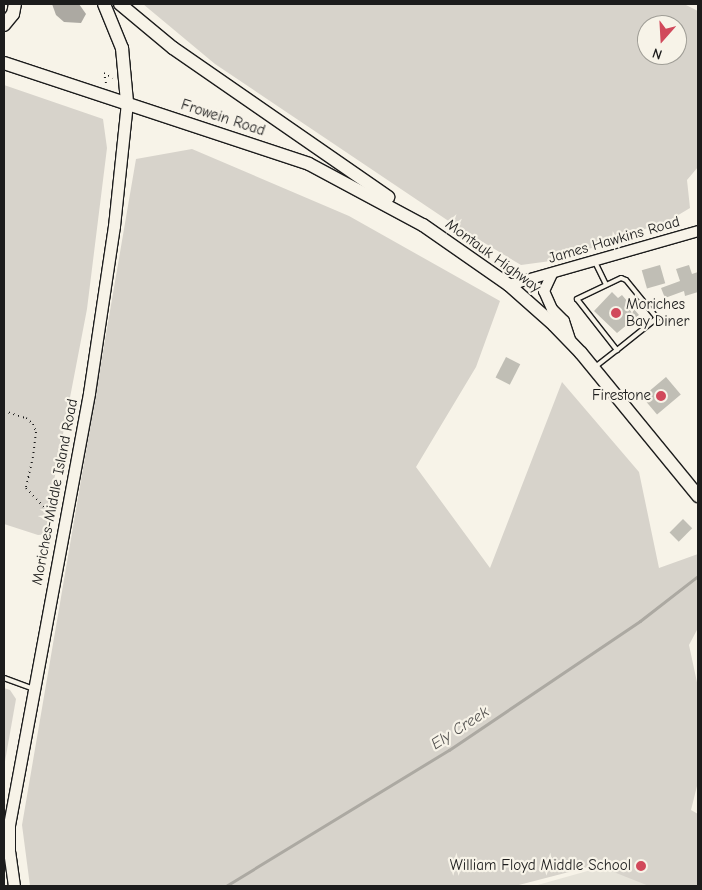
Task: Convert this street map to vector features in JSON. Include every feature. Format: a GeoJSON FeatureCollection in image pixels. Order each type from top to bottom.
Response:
{"type":"FeatureCollection","features":[{"type":"Feature","properties":{"kind":"main road"},"geometry":{"type":"LineString","coordinates":[[4,25],[13,14],[15,4]]}},
{"type":"Feature","properties":{"kind":"main road"},"geometry":{"type":"LineString","coordinates":[[104,4],[122,48],[127,102]]}},
{"type":"Feature","properties":{"kind":"main road"},"geometry":{"type":"LineString","coordinates":[[120,4],[173,48],[374,186],[423,225]]}},
{"type":"Feature","properties":{"kind":"main road","name":"Frowein Road"},"geometry":{"type":"LineString","coordinates":[[4,63],[127,102],[310,164],[423,225]]}},
{"type":"Feature","properties":{"kind":"main road","name":"Moriches-Middle Island Road"},"geometry":{"type":"LineString","coordinates":[[14,886],[8,834],[104,302],[127,102]]}},
{"type":"Feature","properties":{"kind":"main road","name":"Montauk Highway"},"geometry":{"type":"LineString","coordinates":[[423,225],[509,285],[570,341],[698,496]]}},
{"type":"Feature","properties":{"kind":"street","name":"James Hawkins Road"},"geometry":{"type":"LineString","coordinates":[[509,285],[698,231]]}},
{"type":"Feature","properties":{"kind":"street"},"geometry":{"type":"LineString","coordinates":[[552,274],[544,290],[552,309],[564,321],[570,341]]}},
{"type":"Feature","properties":{"kind":"lane"},"geometry":{"type":"LineString","coordinates":[[594,260],[606,284]]}},
{"type":"Feature","properties":{"kind":"lane"},"geometry":{"type":"LineString","coordinates":[[593,368],[618,350],[658,318],[626,280],[617,279],[578,299],[618,350]]}},
{"type":"Feature","properties":{"kind":"lane"},"geometry":{"type":"LineString","coordinates":[[4,678],[34,689]]}},
{"type":"Feature","properties":{"kind":"path"},"geometry":{"type":"LineString","coordinates":[[106,83],[104,73],[113,78]]}},
{"type":"Feature","properties":{"kind":"path"},"geometry":{"type":"LineString","coordinates":[[4,411],[26,418],[33,424],[34,448],[26,488],[58,522]]}},
{"type":"Feature","properties":{"kind":"shaded area"},"geometry":{"type":"Polygon","coordinates":[[[52,4],[79,4],[86,14],[81,23],[64,22],[56,15],[52,4]]]}},
{"type":"Feature","properties":{"kind":"shaded area"},"geometry":{"type":"Polygon","coordinates":[[[143,4],[684,4],[698,11],[698,167],[687,180],[690,208],[670,220],[558,260],[521,265],[453,224],[215,64],[143,4]]]}},
{"type":"Feature","properties":{"kind":"shaded area"},"geometry":{"type":"Polygon","coordinates":[[[4,85],[103,119],[107,148],[87,309],[48,512],[50,534],[38,535],[4,524],[4,85]]]}},
{"type":"Feature","properties":{"kind":"shaded area"},"geometry":{"type":"Polygon","coordinates":[[[192,149],[349,216],[500,301],[476,367],[416,467],[490,568],[562,382],[639,472],[659,568],[698,554],[698,628],[689,645],[698,687],[698,782],[691,810],[698,814],[698,886],[649,886],[596,865],[515,886],[30,886],[22,825],[136,159],[192,149]]]}},
{"type":"Feature","properties":{"kind":"shaded area"},"geometry":{"type":"Polygon","coordinates":[[[4,688],[10,690],[16,699],[4,767],[4,688]]]}},
{"type":"Feature","properties":{"kind":"shaded area","name":"William Floyd Middle School"},"geometry":{"type":"Polygon","coordinates":[[[680,845],[670,886],[534,886],[680,845]]]}},
{"type":"Feature","properties":{"kind":"building"},"geometry":{"type":"Polygon","coordinates":[[[660,265],[665,283],[647,289],[642,270],[660,265]]]}},
{"type":"Feature","properties":{"kind":"building"},"geometry":{"type":"Polygon","coordinates":[[[689,265],[692,274],[698,272],[698,292],[685,296],[684,291],[665,298],[661,288],[680,281],[676,269],[689,265]]]}},
{"type":"Feature","properties":{"kind":"building","name":"Moriches Bay Diner"},"geometry":{"type":"Polygon","coordinates":[[[612,292],[618,298],[622,295],[639,315],[617,333],[594,311],[612,292]]]}},
{"type":"Feature","properties":{"kind":"building"},"geometry":{"type":"Polygon","coordinates":[[[506,357],[520,364],[510,385],[496,377],[506,357]]]}},
{"type":"Feature","properties":{"kind":"building","name":"Firestone"},"geometry":{"type":"Polygon","coordinates":[[[666,377],[681,395],[657,415],[642,397],[666,377]]]}},
{"type":"Feature","properties":{"kind":"building"},"geometry":{"type":"Polygon","coordinates":[[[683,519],[692,528],[679,542],[670,532],[683,519]]]}},
{"type":"Feature","properties":{"kind":"waterway","name":"Ely Creek"},"geometry":{"type":"LineString","coordinates":[[226,886],[449,750],[640,621],[698,576]]}},
{"type":"Feature","properties":{"kind":"place","name":"Moriches Bay Diner"},"geometry":{"type":"Point","coordinates":[616,313]}},
{"type":"Feature","properties":{"kind":"place","name":"Firestone"},"geometry":{"type":"Point","coordinates":[661,396]}},
{"type":"Feature","properties":{"kind":"place","name":"William Floyd Middle School"},"geometry":{"type":"Point","coordinates":[641,866]}}]}
